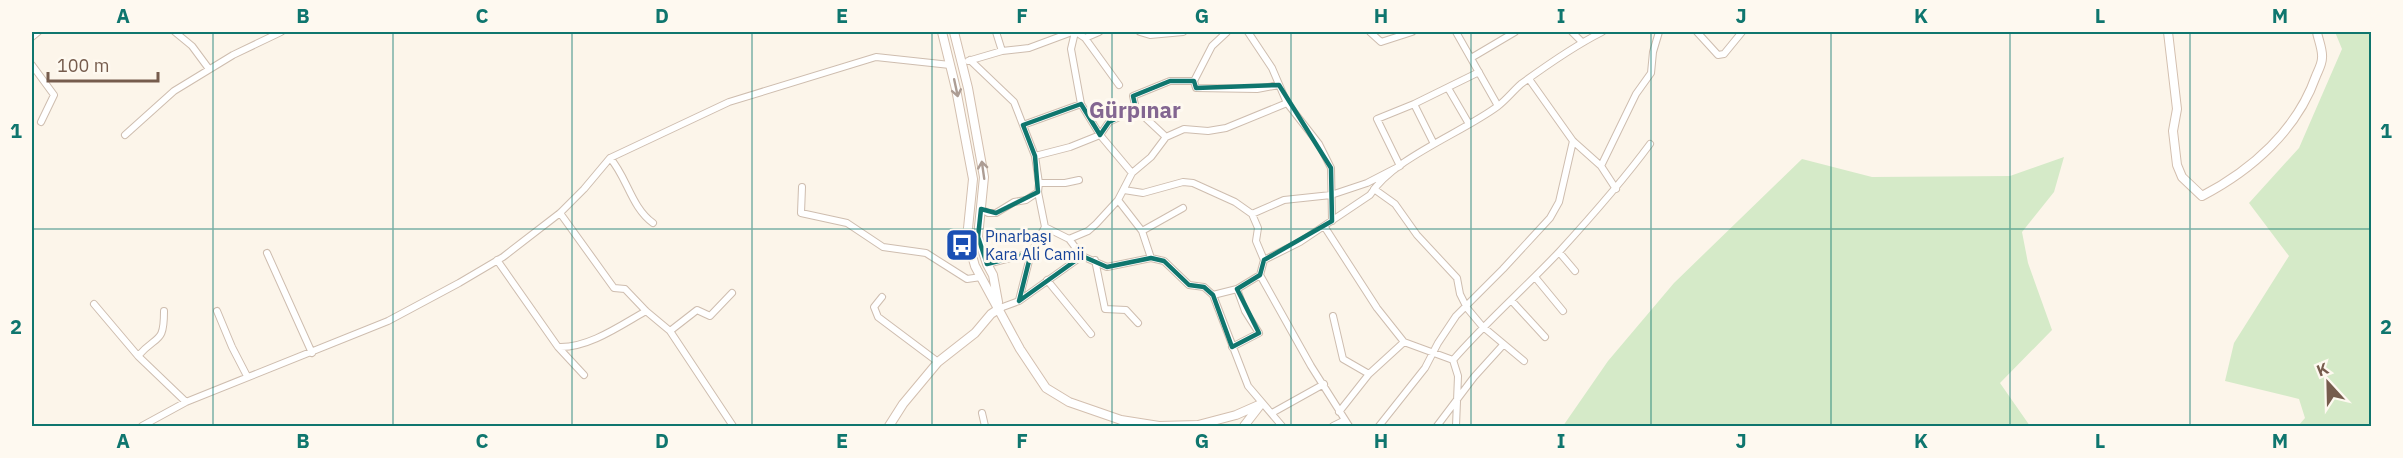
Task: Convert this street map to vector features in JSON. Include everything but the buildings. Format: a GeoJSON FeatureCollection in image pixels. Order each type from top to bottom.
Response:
{"type":"FeatureCollection","features":[{"type":"Feature","properties":{"kind":"main road"},"geometry":{"type":"LineString","coordinates":[[942,32],[973,179],[967,238],[975,266],[1000,308],[1020,349],[1046,388],[1069,402],[1127,424],[1198,425],[1236,415],[1261,404]]}},
{"type":"Feature","properties":{"kind":"main road"},"geometry":{"type":"LineString","coordinates":[[954,32],[966,62],[984,177],[978,237],[993,275],[1000,308]]}},
{"type":"Feature","properties":{"kind":"main road"},"geometry":{"type":"LineString","coordinates":[[2168,32],[2177,109],[2173,131],[2177,165],[2182,177],[2202,196],[2225,184],[2255,160],[2291,125],[2312,89],[2322,58],[2317,32]]}},
{"type":"Feature","properties":{"kind":"main road"},"geometry":{"type":"LineString","coordinates":[[889,426],[903,404],[938,362],[975,333],[991,314],[1000,308]]}},
{"type":"Feature","properties":{"kind":"main road"},"geometry":{"type":"LineString","coordinates":[[1244,426],[1261,404]]}},
{"type":"Feature","properties":{"kind":"street"},"geometry":{"type":"LineString","coordinates":[[32,37],[38,32]]}},
{"type":"Feature","properties":{"kind":"street"},"geometry":{"type":"LineString","coordinates":[[175,32],[192,46],[209,69]]}},
{"type":"Feature","properties":{"kind":"street"},"geometry":{"type":"LineString","coordinates":[[125,135],[174,90],[281,32]]}},
{"type":"Feature","properties":{"kind":"street"},"geometry":{"type":"LineString","coordinates":[[996,32],[1002,51]]}},
{"type":"Feature","properties":{"kind":"street"},"geometry":{"type":"LineString","coordinates":[[966,62],[1002,51],[1029,48],[1074,32],[1085,38],[1119,85]]}},
{"type":"Feature","properties":{"kind":"street"},"geometry":{"type":"LineString","coordinates":[[1074,32],[1071,49],[1082,104],[1100,135],[1132,173]]}},
{"type":"Feature","properties":{"kind":"street"},"geometry":{"type":"LineString","coordinates":[[1085,38],[1099,32]]}},
{"type":"Feature","properties":{"kind":"street"},"geometry":{"type":"LineString","coordinates":[[1140,32],[1149,35],[1183,32]]}},
{"type":"Feature","properties":{"kind":"street"},"geometry":{"type":"LineString","coordinates":[[1227,32],[1212,46],[1194,81],[1196,88],[1257,89],[1279,85]]}},
{"type":"Feature","properties":{"kind":"street"},"geometry":{"type":"LineString","coordinates":[[1248,32],[1272,68],[1287,103],[1319,144],[1331,168],[1332,221]]}},
{"type":"Feature","properties":{"kind":"street"},"geometry":{"type":"LineString","coordinates":[[1370,32],[1381,42],[1412,32]]}},
{"type":"Feature","properties":{"kind":"street"},"geometry":{"type":"LineString","coordinates":[[1455,32],[1498,106]]}},
{"type":"Feature","properties":{"kind":"street"},"geometry":{"type":"LineString","coordinates":[[1471,58],[1515,32]]}},
{"type":"Feature","properties":{"kind":"street"},"geometry":{"type":"LineString","coordinates":[[1572,32],[1582,42]]}},
{"type":"Feature","properties":{"kind":"street"},"geometry":{"type":"LineString","coordinates":[[1252,214],[1284,200],[1330,195],[1367,183],[1400,166],[1498,106],[1529,80],[1582,42],[1602,32]]}},
{"type":"Feature","properties":{"kind":"street"},"geometry":{"type":"LineString","coordinates":[[1601,166],[1636,94],[1651,72],[1653,52],[1659,32]]}},
{"type":"Feature","properties":{"kind":"street"},"geometry":{"type":"LineString","coordinates":[[1697,32],[1718,55],[1724,54],[1742,32]]}},
{"type":"Feature","properties":{"kind":"street"},"geometry":{"type":"LineString","coordinates":[[142,426],[186,402],[388,321],[497,260],[560,213],[610,158],[729,102],[876,57],[950,65]]}},
{"type":"Feature","properties":{"kind":"street"},"geometry":{"type":"LineString","coordinates":[[966,62],[1014,102],[1035,156],[1038,192],[1045,227],[1032,253],[1019,301]]}},
{"type":"Feature","properties":{"kind":"street"},"geometry":{"type":"LineString","coordinates":[[32,65],[54,95],[41,122]]}},
{"type":"Feature","properties":{"kind":"street"},"geometry":{"type":"LineString","coordinates":[[1400,166],[1377,119],[1414,104],[1479,72]]}},
{"type":"Feature","properties":{"kind":"street"},"geometry":{"type":"LineString","coordinates":[[1529,80],[1573,141],[1601,166],[1616,189]]}},
{"type":"Feature","properties":{"kind":"street"},"geometry":{"type":"LineString","coordinates":[[1166,137],[1136,109],[1133,96],[1170,81],[1194,81]]}},
{"type":"Feature","properties":{"kind":"street"},"geometry":{"type":"LineString","coordinates":[[1448,88],[1469,124]]}},
{"type":"Feature","properties":{"kind":"street"},"geometry":{"type":"LineString","coordinates":[[1069,239],[1088,231],[1118,200],[1132,173],[1151,157],[1166,137],[1184,129],[1208,131],[1226,128],[1287,103]]}},
{"type":"Feature","properties":{"kind":"street"},"geometry":{"type":"LineString","coordinates":[[1023,125],[1082,104]]}},
{"type":"Feature","properties":{"kind":"street"},"geometry":{"type":"LineString","coordinates":[[1414,104],[1434,144]]}},
{"type":"Feature","properties":{"kind":"street"},"geometry":{"type":"LineString","coordinates":[[1035,156],[1070,147],[1100,135],[1109,122],[1136,109]]}},
{"type":"Feature","properties":{"kind":"street"},"geometry":{"type":"LineString","coordinates":[[1379,426],[1425,368],[1456,316],[1550,218],[1559,202],[1573,141]]}},
{"type":"Feature","properties":{"kind":"street"},"geometry":{"type":"LineString","coordinates":[[1454,360],[1482,327],[1559,252],[1616,189],[1650,144]]}},
{"type":"Feature","properties":{"kind":"street"},"geometry":{"type":"LineString","coordinates":[[610,158],[619,169],[638,206],[653,223]]}},
{"type":"Feature","properties":{"kind":"street"},"geometry":{"type":"LineString","coordinates":[[1264,260],[1324,226],[1370,195],[1400,166]]}},
{"type":"Feature","properties":{"kind":"street"},"geometry":{"type":"LineString","coordinates":[[1039,183],[1065,183],[1079,180]]}},
{"type":"Feature","properties":{"kind":"street"},"geometry":{"type":"LineString","coordinates":[[1124,190],[1143,193],[1183,182],[1193,183],[1235,202],[1252,214],[1258,228],[1256,241],[1264,260],[1260,275],[1237,289],[1213,295]]}},
{"type":"Feature","properties":{"kind":"street"},"geometry":{"type":"LineString","coordinates":[[802,187],[801,213],[847,223],[883,247],[926,253],[967,279],[981,277]]}},
{"type":"Feature","properties":{"kind":"street"},"geometry":{"type":"LineString","coordinates":[[1374,189],[1395,204],[1418,235],[1457,278],[1466,306],[1482,327],[1524,361]]}},
{"type":"Feature","properties":{"kind":"street"},"geometry":{"type":"LineString","coordinates":[[981,209],[988,213],[996,213],[1038,192]]}},
{"type":"Feature","properties":{"kind":"street"},"geometry":{"type":"LineString","coordinates":[[1118,200],[1142,231],[1151,258]]}},
{"type":"Feature","properties":{"kind":"street"},"geometry":{"type":"LineString","coordinates":[[1142,231],[1183,208]]}},
{"type":"Feature","properties":{"kind":"street"},"geometry":{"type":"LineString","coordinates":[[560,213],[614,288],[625,289],[670,331],[730,425]]}},
{"type":"Feature","properties":{"kind":"street"},"geometry":{"type":"LineString","coordinates":[[1324,226],[1377,308],[1404,342],[1454,360]]}},
{"type":"Feature","properties":{"kind":"street"},"geometry":{"type":"LineString","coordinates":[[1045,227],[1069,239],[1082,256],[1107,267],[1151,258],[1164,261],[1189,285],[1204,287],[1213,295],[1248,386],[1282,426]]}},
{"type":"Feature","properties":{"kind":"street"},"geometry":{"type":"LineString","coordinates":[[1559,252],[1575,271]]}},
{"type":"Feature","properties":{"kind":"street"},"geometry":{"type":"LineString","coordinates":[[267,253],[312,353]]}},
{"type":"Feature","properties":{"kind":"street"},"geometry":{"type":"LineString","coordinates":[[987,264],[1032,253]]}},
{"type":"Feature","properties":{"kind":"street"},"geometry":{"type":"LineString","coordinates":[[1000,308],[1019,301],[1082,256]]}},
{"type":"Feature","properties":{"kind":"street"},"geometry":{"type":"LineString","coordinates":[[497,260],[558,347],[584,375]]}},
{"type":"Feature","properties":{"kind":"street"},"geometry":{"type":"LineString","coordinates":[[1095,260],[1105,309],[1126,310],[1138,323]]}},
{"type":"Feature","properties":{"kind":"street"},"geometry":{"type":"LineString","coordinates":[[1260,275],[1311,366],[1349,426]]}},
{"type":"Feature","properties":{"kind":"street"},"geometry":{"type":"LineString","coordinates":[[1535,277],[1563,311]]}},
{"type":"Feature","properties":{"kind":"street"},"geometry":{"type":"LineString","coordinates":[[1047,280],[1091,334]]}},
{"type":"Feature","properties":{"kind":"street"},"geometry":{"type":"LineString","coordinates":[[1232,347],[1259,333],[1245,311],[1237,289]]}},
{"type":"Feature","properties":{"kind":"street"},"geometry":{"type":"LineString","coordinates":[[670,331],[697,310],[710,316],[732,293]]}},
{"type":"Feature","properties":{"kind":"street"},"geometry":{"type":"LineString","coordinates":[[882,297],[874,307],[878,317],[938,362]]}},
{"type":"Feature","properties":{"kind":"street"},"geometry":{"type":"LineString","coordinates":[[1511,300],[1545,337]]}},
{"type":"Feature","properties":{"kind":"street"},"geometry":{"type":"LineString","coordinates":[[94,304],[138,356],[186,402]]}},
{"type":"Feature","properties":{"kind":"street"},"geometry":{"type":"LineString","coordinates":[[138,356],[161,337],[164,330],[164,311]]}},
{"type":"Feature","properties":{"kind":"street"},"geometry":{"type":"LineString","coordinates":[[217,311],[232,348],[247,376]]}},
{"type":"Feature","properties":{"kind":"street"},"geometry":{"type":"LineString","coordinates":[[558,347],[578,345],[646,311]]}},
{"type":"Feature","properties":{"kind":"street"},"geometry":{"type":"LineString","coordinates":[[1333,316],[1343,359],[1369,374]]}},
{"type":"Feature","properties":{"kind":"street"},"geometry":{"type":"LineString","coordinates":[[1339,412],[1369,374],[1404,342]]}},
{"type":"Feature","properties":{"kind":"street"},"geometry":{"type":"LineString","coordinates":[[1437,426],[1457,398],[1503,345]]}},
{"type":"Feature","properties":{"kind":"street"},"geometry":{"type":"LineString","coordinates":[[1454,360],[1458,376],[1456,426]]}},
{"type":"Feature","properties":{"kind":"street"},"geometry":{"type":"LineString","coordinates":[[1272,413],[1324,384]]}},
{"type":"Feature","properties":{"kind":"street"},"geometry":{"type":"LineString","coordinates":[[982,413],[985,426]]}},
{"type":"Feature","properties":{"kind":"street"},"geometry":{"type":"LineString","coordinates":[[1333,426],[1345,420]]}},
{"type":"Feature","properties":{"kind":"highlighted area"},"geometry":{"type":"Polygon","coordinates":[[[1170,81],[1194,81],[1196,88],[1279,85],[1331,168],[1332,221],[1264,260],[1260,275],[1237,289],[1259,333],[1232,347],[1213,295],[1204,287],[1189,285],[1164,261],[1151,258],[1107,267],[1082,256],[1019,301],[1031,253],[987,264],[978,237],[981,209],[996,213],[1038,192],[1035,156],[1023,125],[1081,104],[1100,135],[1109,122],[1136,109],[1133,96],[1170,81]]]}},
{"type":"Feature","properties":{"kind":"green space"},"geometry":{"type":"Polygon","coordinates":[[[2335,32],[2371,32],[2371,426],[2298,426],[2305,418],[2299,399],[2225,381],[2234,343],[2289,256],[2249,203],[2299,148],[2342,49],[2335,32]]]}},
{"type":"Feature","properties":{"kind":"green space"},"geometry":{"type":"Polygon","coordinates":[[[2064,157],[2054,192],[2022,232],[2028,263],[2052,330],[2000,383],[2030,426],[1563,426],[1608,361],[1674,283],[1802,159],[1872,177],[2010,176],[2064,157]]]}},
{"type":"Feature","properties":{"kind":"place","name":"Pınarbaşı Kara Ali Camii"},"geometry":{"type":"Point","coordinates":[962,245]}},
{"type":"Feature","properties":{"kind":"district","name":"Gürpınar"},"geometry":{"type":"Point","coordinates":[1135,109]}}]}
